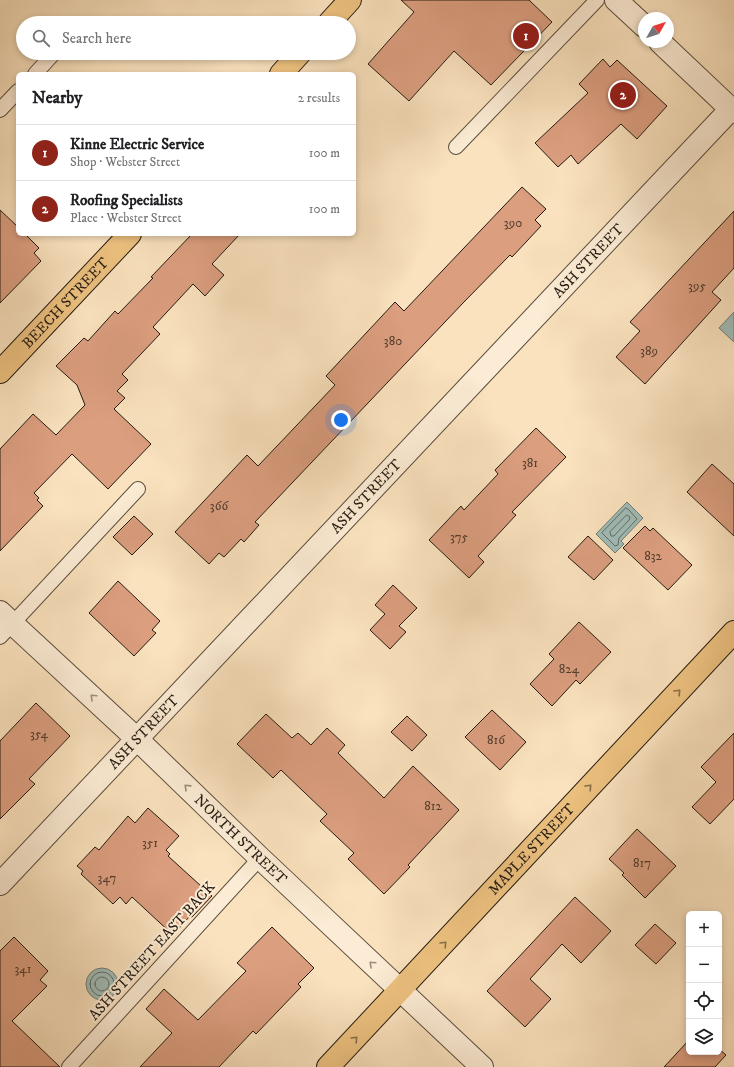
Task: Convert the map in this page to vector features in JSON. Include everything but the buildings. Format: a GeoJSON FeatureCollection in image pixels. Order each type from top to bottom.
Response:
{"type":"FeatureCollection","features":[{"type":"Feature","properties":{"kind":"main road"},"geometry":{"type":"LineString","coordinates":[[335,16],[350,0]]}},
{"type":"Feature","properties":{"kind":"main road"},"geometry":{"type":"LineString","coordinates":[[282,72],[293,60]]}},
{"type":"Feature","properties":{"kind":"main road","name":"BEECH STREET"},"geometry":{"type":"LineString","coordinates":[[0,372],[128,236]]}},
{"type":"Feature","properties":{"kind":"main road","name":"MAPLE STREET"},"geometry":{"type":"LineString","coordinates":[[328,1067],[734,632]]}},
{"type":"Feature","properties":{"kind":"street"},"geometry":{"type":"LineString","coordinates":[[616,0],[638,20]]}},
{"type":"Feature","properties":{"kind":"street"},"geometry":{"type":"LineString","coordinates":[[666,48],[733,110]]}},
{"type":"Feature","properties":{"kind":"street","name":"ASH STREET"},"geometry":{"type":"LineString","coordinates":[[0,884],[733,110]]}},
{"type":"Feature","properties":{"kind":"street","name":"NORTH STREET"},"geometry":{"type":"LineString","coordinates":[[4,624],[137,739],[260,858],[482,1067]]}},
{"type":"Feature","properties":{"kind":"lane"},"geometry":{"type":"LineString","coordinates":[[456,147],[597,0]]}},
{"type":"Feature","properties":{"kind":"lane"},"geometry":{"type":"LineString","coordinates":[[36,72],[47,60]]}},
{"type":"Feature","properties":{"kind":"lane"},"geometry":{"type":"LineString","coordinates":[[0,110],[16,93]]}},
{"type":"Feature","properties":{"kind":"lane"},"geometry":{"type":"LineString","coordinates":[[4,624],[138,489]]}},
{"type":"Feature","properties":{"kind":"lane","name":"ASH STREET EAST BACK"},"geometry":{"type":"LineString","coordinates":[[69,1067],[260,858]]}},
{"type":"Feature","properties":{"kind":"water"},"geometry":{"type":"Polygon","coordinates":[[[734,312],[734,342],[719,328],[734,312]]]}},
{"type":"Feature","properties":{"kind":"water"},"geometry":{"type":"Polygon","coordinates":[[[627,502],[643,518],[621,541],[624,544],[615,553],[596,534],[627,502]]]}},
{"type":"Feature","properties":{"kind":"water"},"geometry":{"type":"Polygon","coordinates":[[[99,968],[105,968],[115,975],[118,984],[117,990],[111,997],[105,1000],[99,1000],[89,993],[86,987],[86,981],[93,971],[99,968]]]}},
{"type":"Feature","properties":{"kind":"place","name":"Kinne Electric Service"},"geometry":{"type":"Point","coordinates":[526,36]}},
{"type":"Feature","properties":{"kind":"place","name":"Roofing Specialists"},"geometry":{"type":"Point","coordinates":[623,95]}}]}
